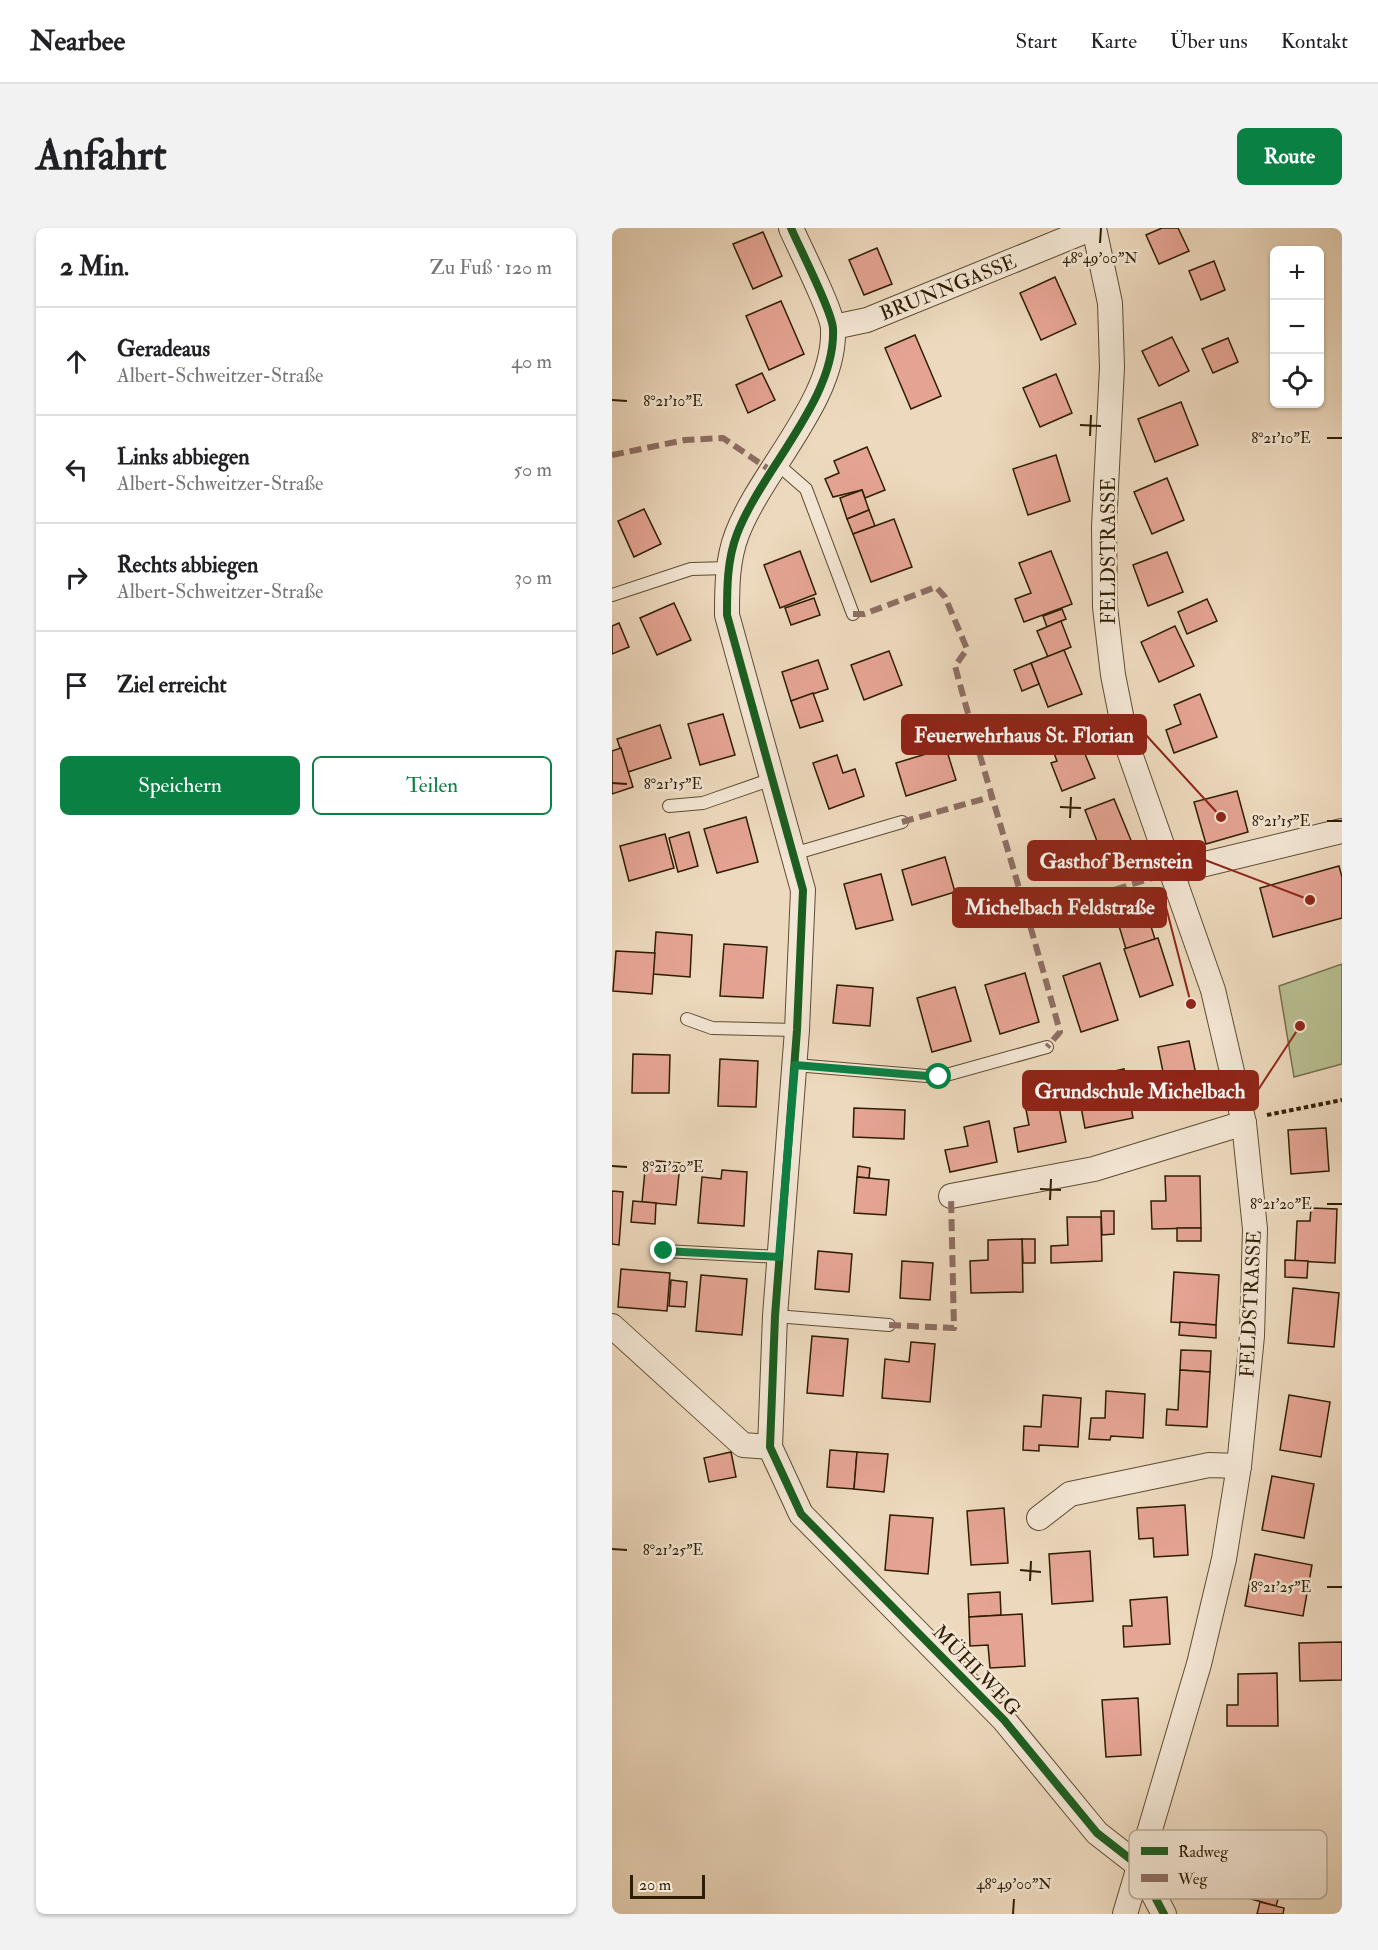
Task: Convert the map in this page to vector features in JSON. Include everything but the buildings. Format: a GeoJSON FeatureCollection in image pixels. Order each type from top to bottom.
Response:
{"type":"FeatureCollection","features":[{"type":"Feature","properties":{"kind":"street"},"geometry":{"type":"LineString","coordinates":[[612,1326],[743,1445],[770,1447],[779,1257],[798,1030],[803,890],[727,615],[728,568],[737,534],[775,462],[820,391],[832,350],[834,327],[790,228]]}},
{"type":"Feature","properties":{"kind":"street","name":"BRUNNGASSE"},"geometry":{"type":"LineString","coordinates":[[834,327],[867,320],[1094,228]]}},
{"type":"Feature","properties":{"kind":"street","name":"FELDSTRASSE"},"geometry":{"type":"LineString","coordinates":[[1094,228],[1110,303],[1112,356],[1104,527],[1106,618],[1113,675],[1127,745],[1213,990],[1244,1123],[1255,1229],[1252,1336],[1239,1466],[1224,1559],[1199,1664],[1149,1830]]}},
{"type":"Feature","properties":{"kind":"street"},"geometry":{"type":"LineString","coordinates":[[1172,872],[1342,831]]}},
{"type":"Feature","properties":{"kind":"street"},"geometry":{"type":"LineString","coordinates":[[951,1196],[1094,1168],[1244,1123]]}},
{"type":"Feature","properties":{"kind":"street","name":"MÜHLWEG"},"geometry":{"type":"LineString","coordinates":[[770,1447],[801,1514],[1004,1720],[1097,1833],[1129,1858]]}},
{"type":"Feature","properties":{"kind":"street"},"geometry":{"type":"LineString","coordinates":[[1039,1518],[1070,1494],[1209,1465],[1239,1466]]}},
{"type":"Feature","properties":{"kind":"street","name":"FELDSTRASSE"},"geometry":{"type":"LineString","coordinates":[[1125,1914],[1129,1899]]}},
{"type":"Feature","properties":{"kind":"street","name":"MÜHLWEG"},"geometry":{"type":"LineString","coordinates":[[1156,1899],[1164,1914]]}},
{"type":"Feature","properties":{"kind":"lane"},"geometry":{"type":"LineString","coordinates":[[775,462],[806,489],[853,614]]}},
{"type":"Feature","properties":{"kind":"lane"},"geometry":{"type":"LineString","coordinates":[[612,595],[691,569],[728,568]]}},
{"type":"Feature","properties":{"kind":"lane"},"geometry":{"type":"LineString","coordinates":[[669,806],[703,803],[772,779]]}},
{"type":"Feature","properties":{"kind":"lane"},"geometry":{"type":"LineString","coordinates":[[793,854],[902,822]]}},
{"type":"Feature","properties":{"kind":"lane"},"geometry":{"type":"LineString","coordinates":[[687,1019],[712,1028],[798,1030]]}},
{"type":"Feature","properties":{"kind":"lane"},"geometry":{"type":"LineString","coordinates":[[795,1065],[939,1077],[1047,1047]]}},
{"type":"Feature","properties":{"kind":"lane"},"geometry":{"type":"LineString","coordinates":[[664,1251],[779,1257]]}},
{"type":"Feature","properties":{"kind":"lane"},"geometry":{"type":"LineString","coordinates":[[775,1317],[889,1325]]}},
{"type":"Feature","properties":{"kind":"path"},"geometry":{"type":"LineString","coordinates":[[1288,1112],[1342,1101]]}},
{"type":"Feature","properties":{"kind":"green space"},"geometry":{"type":"Polygon","coordinates":[[[1342,964],[1342,1064],[1294,1077],[1279,986],[1342,964]]]}},
{"type":"Feature","properties":{"kind":"marked path"},"geometry":{"type":"LineString","coordinates":[[612,455],[685,440],[723,438],[770,470]]}},
{"type":"Feature","properties":{"kind":"marked path"},"geometry":{"type":"LineString","coordinates":[[853,614],[864,614],[936,587],[945,597],[967,649],[955,666],[1060,1032],[1047,1047]]}},
{"type":"Feature","properties":{"kind":"marked path"},"geometry":{"type":"LineString","coordinates":[[902,822],[990,797]]}},
{"type":"Feature","properties":{"kind":"marked path"},"geometry":{"type":"LineString","coordinates":[[1029,916],[1172,872]]}},
{"type":"Feature","properties":{"kind":"marked path"},"geometry":{"type":"LineString","coordinates":[[889,1325],[954,1328],[951,1196]]}},
{"type":"Feature","properties":{"kind":"cycle path"},"geometry":{"type":"LineString","coordinates":[[791,228],[832,321],[831,355],[823,381],[811,407],[748,509],[737,534],[729,564],[727,595],[727,615],[803,890],[797,1030],[775,1316],[770,1447],[801,1514],[1004,1720],[1097,1833],[1129,1858]]}},
{"type":"Feature","properties":{"kind":"cycle path"},"geometry":{"type":"LineString","coordinates":[[1156,1899],[1164,1914]]}},
{"type":"Feature","properties":{"kind":"place","name":"Feuerwehrhaus St. Florian"},"geometry":{"type":"Point","coordinates":[1221,817]}},
{"type":"Feature","properties":{"kind":"place","name":"Gasthof Bernstein"},"geometry":{"type":"Point","coordinates":[1310,900]}},
{"type":"Feature","properties":{"kind":"place","name":"Michelbach Feldstraße"},"geometry":{"type":"Point","coordinates":[1191,1004]}},
{"type":"Feature","properties":{"kind":"place","name":"Grundschule Michelbach"},"geometry":{"type":"Point","coordinates":[1300,1026]}},
{"type":"Feature","properties":{"kind":"route"},"geometry":{"type":"LineString","coordinates":[[664,1251],[779,1257],[795,1065],[939,1077]]}}]}
